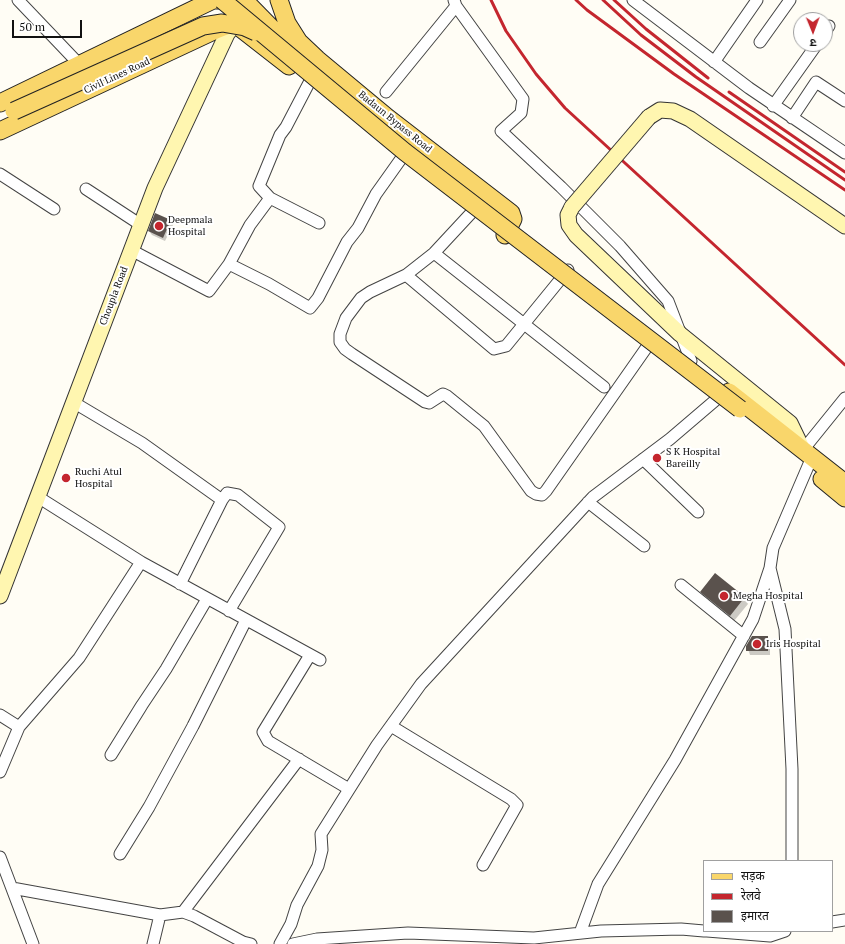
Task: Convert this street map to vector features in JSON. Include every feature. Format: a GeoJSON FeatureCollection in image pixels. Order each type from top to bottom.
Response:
{"type":"FeatureCollection","features":[{"type":"Feature","properties":{"kind":"main road"},"geometry":{"type":"LineString","coordinates":[[213,0],[234,24],[310,81],[473,211],[508,225]]}},
{"type":"Feature","properties":{"kind":"main road"},"geometry":{"type":"LineString","coordinates":[[4,112],[79,64],[213,0],[247,2],[307,65],[429,166],[508,225],[649,344],[718,398],[805,458],[845,483]]}},
{"type":"Feature","properties":{"kind":"main road"},"geometry":{"type":"LineString","coordinates":[[222,0],[405,152],[805,458]]}},
{"type":"Feature","properties":{"kind":"main road","name":"Badaun Bypass Road"},"geometry":{"type":"LineString","coordinates":[[279,0],[287,23],[299,42],[317,59],[388,118],[508,225]]}},
{"type":"Feature","properties":{"kind":"main road"},"geometry":{"type":"LineString","coordinates":[[4,112],[203,26],[222,23],[245,27],[265,36]]}},
{"type":"Feature","properties":{"kind":"main road","name":"Civil Lines Road"},"geometry":{"type":"LineString","coordinates":[[0,131],[218,29],[234,24]]}},
{"type":"Feature","properties":{"kind":"main road"},"geometry":{"type":"LineString","coordinates":[[565,273],[691,361],[805,458],[845,498]]}},
{"type":"Feature","properties":{"kind":"street"},"geometry":{"type":"LineString","coordinates":[[18,0],[79,64]]}},
{"type":"Feature","properties":{"kind":"street"},"geometry":{"type":"LineString","coordinates":[[633,0],[773,106],[845,153]]}},
{"type":"Feature","properties":{"kind":"street"},"geometry":{"type":"LineString","coordinates":[[714,62],[757,0]]}},
{"type":"Feature","properties":{"kind":"street"},"geometry":{"type":"LineString","coordinates":[[760,42],[790,0]]}},
{"type":"Feature","properties":{"kind":"street","name":"Choupla Road"},"geometry":{"type":"LineString","coordinates":[[0,596],[155,188],[227,34],[247,2]]}},
{"type":"Feature","properties":{"kind":"street"},"geometry":{"type":"LineString","coordinates":[[386,92],[455,3],[523,99],[521,113],[501,131],[561,187],[630,258],[668,301],[691,361]]}},
{"type":"Feature","properties":{"kind":"street"},"geometry":{"type":"LineString","coordinates":[[773,106],[811,52]]}},
{"type":"Feature","properties":{"kind":"street"},"geometry":{"type":"LineString","coordinates":[[310,81],[286,127],[280,135],[259,186],[270,198],[319,223]]}},
{"type":"Feature","properties":{"kind":"street"},"geometry":{"type":"LineString","coordinates":[[792,118],[816,82],[845,101]]}},
{"type":"Feature","properties":{"kind":"street"},"geometry":{"type":"LineString","coordinates":[[805,458],[790,423],[680,334],[576,235],[569,225],[568,216],[572,207],[649,117],[660,110],[673,111],[690,119],[845,226]]}},
{"type":"Feature","properties":{"kind":"street"},"geometry":{"type":"LineString","coordinates":[[228,264],[269,284],[310,308],[318,298],[347,242],[358,228],[376,194],[403,156]]}},
{"type":"Feature","properties":{"kind":"street"},"geometry":{"type":"LineString","coordinates":[[0,174],[54,208]]}},
{"type":"Feature","properties":{"kind":"street"},"geometry":{"type":"LineString","coordinates":[[86,189],[140,225]]}},
{"type":"Feature","properties":{"kind":"street"},"geometry":{"type":"LineString","coordinates":[[131,250],[209,290],[228,264],[250,225],[270,198]]}},
{"type":"Feature","properties":{"kind":"street"},"geometry":{"type":"LineString","coordinates":[[473,211],[434,252],[406,275],[370,292],[361,298],[346,318],[340,334],[340,342],[345,349],[425,402],[430,403],[443,394],[447,396],[484,426],[526,486],[536,494],[542,495],[649,344]]}},
{"type":"Feature","properties":{"kind":"street"},"geometry":{"type":"LineString","coordinates":[[434,252],[604,387]]}},
{"type":"Feature","properties":{"kind":"street"},"geometry":{"type":"LineString","coordinates":[[406,275],[494,349],[506,346],[565,273]]}},
{"type":"Feature","properties":{"kind":"street"},"geometry":{"type":"LineString","coordinates":[[280,944],[291,924],[297,905],[318,866],[322,850],[321,834],[391,726],[421,684],[588,502],[670,439],[718,398]]}},
{"type":"Feature","properties":{"kind":"street"},"geometry":{"type":"LineString","coordinates":[[575,937],[598,884],[675,760],[753,619],[770,568],[773,548],[805,458],[845,398]]}},
{"type":"Feature","properties":{"kind":"street"},"geometry":{"type":"LineString","coordinates":[[73,402],[142,443],[222,500]]}},
{"type":"Feature","properties":{"kind":"street"},"geometry":{"type":"LineString","coordinates":[[643,459],[698,512]]}},
{"type":"Feature","properties":{"kind":"street"},"geometry":{"type":"LineString","coordinates":[[180,584],[222,500],[228,493],[238,495],[278,527],[229,611]]}},
{"type":"Feature","properties":{"kind":"street"},"geometry":{"type":"LineString","coordinates":[[38,497],[141,562],[315,658],[263,732],[268,741],[349,789]]}},
{"type":"Feature","properties":{"kind":"street"},"geometry":{"type":"LineString","coordinates":[[588,502],[644,546]]}},
{"type":"Feature","properties":{"kind":"street"},"geometry":{"type":"LineString","coordinates":[[0,772],[19,727],[79,658],[141,562]]}},
{"type":"Feature","properties":{"kind":"street"},"geometry":{"type":"LineString","coordinates":[[770,568],[785,628],[792,769],[792,860]]}},
{"type":"Feature","properties":{"kind":"street"},"geometry":{"type":"LineString","coordinates":[[681,584],[744,636]]}},
{"type":"Feature","properties":{"kind":"street"},"geometry":{"type":"LineString","coordinates":[[111,755],[142,704],[166,669],[206,598]]}},
{"type":"Feature","properties":{"kind":"street"},"geometry":{"type":"LineString","coordinates":[[120,854],[150,807],[194,726],[246,620]]}},
{"type":"Feature","properties":{"kind":"street"},"geometry":{"type":"LineString","coordinates":[[0,715],[19,727]]}},
{"type":"Feature","properties":{"kind":"street"},"geometry":{"type":"LineString","coordinates":[[391,726],[511,799],[517,806],[484,865]]}},
{"type":"Feature","properties":{"kind":"street"},"geometry":{"type":"LineString","coordinates":[[183,912],[299,759]]}},
{"type":"Feature","properties":{"kind":"street"},"geometry":{"type":"LineString","coordinates":[[0,857],[4,875],[12,888],[33,944]]}},
{"type":"Feature","properties":{"kind":"street"},"geometry":{"type":"LineString","coordinates":[[12,888],[160,915],[183,912],[194,916],[243,942],[251,944]]}},
{"type":"Feature","properties":{"kind":"street"},"geometry":{"type":"LineString","coordinates":[[153,944],[160,915]]}},
{"type":"Feature","properties":{"kind":"street"},"geometry":{"type":"LineString","coordinates":[[833,922],[845,920]]}},
{"type":"Feature","properties":{"kind":"street"},"geometry":{"type":"LineString","coordinates":[[293,944],[317,939],[408,933],[534,938],[575,937],[601,931],[673,929],[703,931]]}},
{"type":"Feature","properties":{"kind":"street"},"geometry":{"type":"LineString","coordinates":[[720,932],[770,936],[783,932]]}},
{"type":"Feature","properties":{"kind":"street"},"geometry":{"type":"LineString","coordinates":[[779,944],[783,932]]}},
{"type":"Feature","properties":{"kind":"building"},"geometry":{"type":"Polygon","coordinates":[[[155,213],[171,220],[163,238],[148,231],[155,213]]]}},
{"type":"Feature","properties":{"kind":"building"},"geometry":{"type":"Polygon","coordinates":[[[715,573],[745,597],[730,616],[700,592],[715,573]]]}},
{"type":"Feature","properties":{"kind":"building"},"geometry":{"type":"Polygon","coordinates":[[[752,636],[768,636],[768,651],[746,651],[746,646],[752,636]]]}},
{"type":"Feature","properties":{"kind":"railway"},"geometry":{"type":"LineString","coordinates":[[491,0],[506,31],[536,74],[565,108],[845,365]]}},
{"type":"Feature","properties":{"kind":"railway"},"geometry":{"type":"LineString","coordinates":[[576,0],[587,10],[674,74],[845,190]]}},
{"type":"Feature","properties":{"kind":"railway"},"geometry":{"type":"LineString","coordinates":[[603,0],[641,35],[696,77],[845,180]]}},
{"type":"Feature","properties":{"kind":"railway"},"geometry":{"type":"LineString","coordinates":[[614,0],[646,29],[708,78]]}},
{"type":"Feature","properties":{"kind":"railway"},"geometry":{"type":"LineString","coordinates":[[729,92],[845,172]]}},
{"type":"Feature","properties":{"kind":"place","name":"Deepmala Hospital"},"geometry":{"type":"Point","coordinates":[159,226]}},
{"type":"Feature","properties":{"kind":"place","name":"S K Hospital Bareilly"},"geometry":{"type":"Point","coordinates":[657,458]}},
{"type":"Feature","properties":{"kind":"place","name":"Ruchi Atul Hospital"},"geometry":{"type":"Point","coordinates":[66,478]}},
{"type":"Feature","properties":{"kind":"place","name":"Megha Hospital"},"geometry":{"type":"Point","coordinates":[724,596]}},
{"type":"Feature","properties":{"kind":"place","name":"Iris Hospital"},"geometry":{"type":"Point","coordinates":[757,644]}}]}
